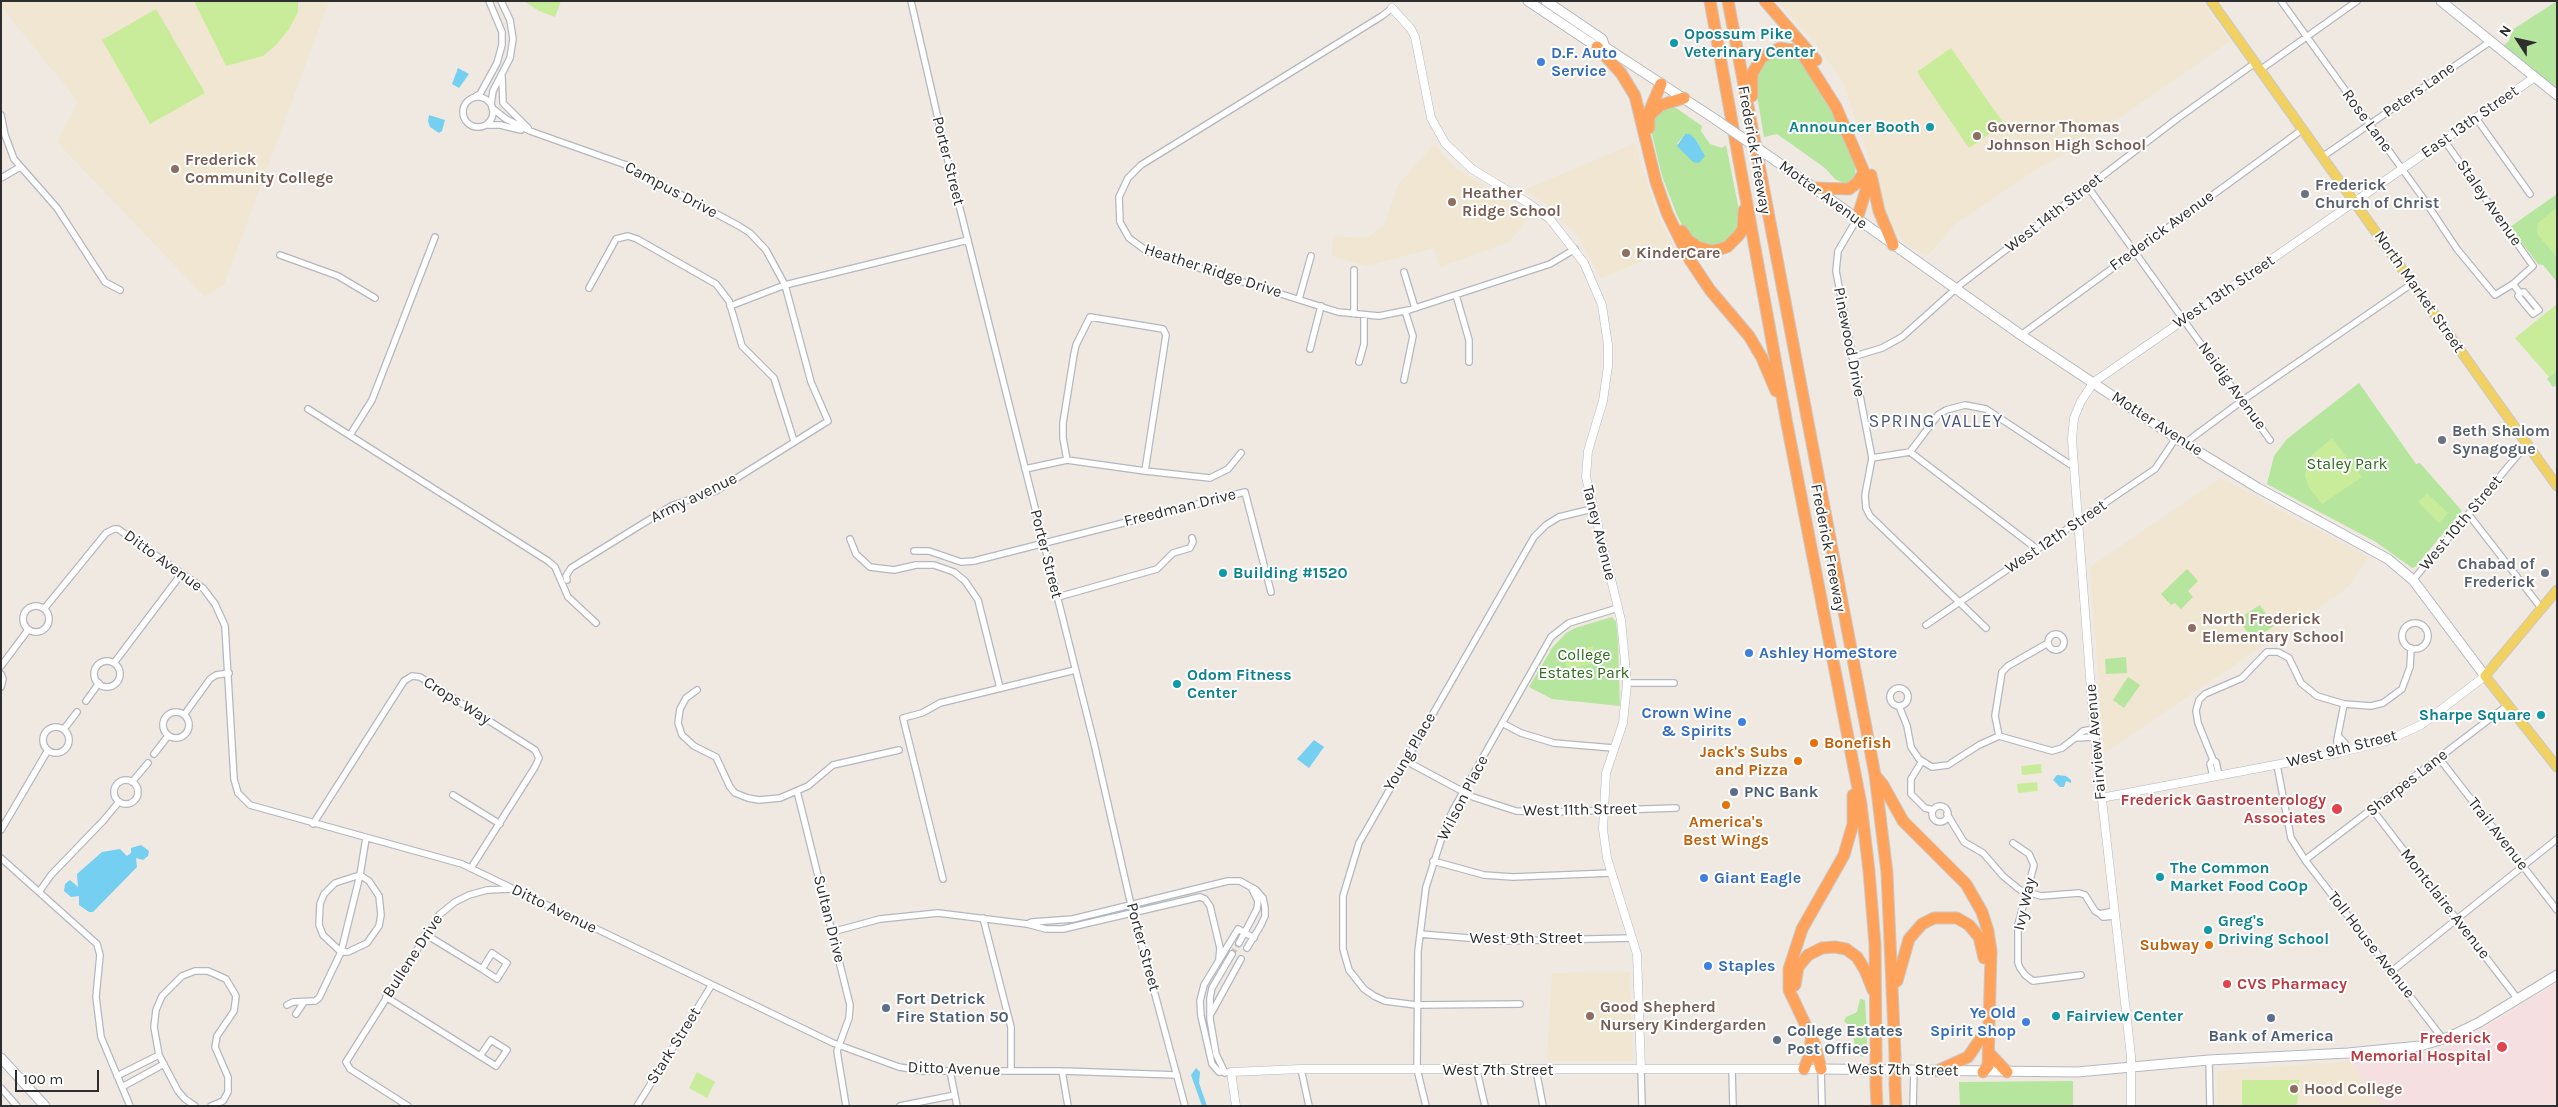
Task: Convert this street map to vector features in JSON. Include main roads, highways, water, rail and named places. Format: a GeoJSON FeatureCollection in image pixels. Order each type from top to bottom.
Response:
{"type":"FeatureCollection","features":[{"type":"Feature","properties":{"kind":"highway","name":"Frederick Freeway"},"geometry":{"type":"LineString","coordinates":[[1710,1],[1787,424],[1850,746],[1869,872],[1876,998],[1877,1106]]}},
{"type":"Feature","properties":{"kind":"highway","name":"Frederick Freeway"},"geometry":{"type":"LineString","coordinates":[[1728,1],[1875,775],[1887,873],[1894,997],[1896,1106]]}},
{"type":"Feature","properties":{"kind":"highway"},"geometry":{"type":"LineString","coordinates":[[1765,1],[1803,43],[1837,93],[1862,147],[1882,220],[1893,245]]}},
{"type":"Feature","properties":{"kind":"highway"},"geometry":{"type":"LineString","coordinates":[[1601,47],[1626,79],[1645,116],[1668,197],[1683,233],[1688,240],[1698,247],[1712,251],[1728,246],[1740,235],[1744,213],[1741,191],[1742,176]]}},
{"type":"Feature","properties":{"kind":"highway"},"geometry":{"type":"LineString","coordinates":[[1751,124],[1753,106],[1751,81],[1757,62],[1774,50],[1786,48],[1798,52],[1812,67],[1836,107],[1864,172],[1866,190],[1857,219]]}},
{"type":"Feature","properties":{"kind":"highway"},"geometry":{"type":"LineString","coordinates":[[1662,84],[1655,94],[1651,94],[1645,116],[1651,166],[1667,213],[1690,260],[1710,290],[1749,336],[1762,358],[1787,424]]}},
{"type":"Feature","properties":{"kind":"highway"},"geometry":{"type":"LineString","coordinates":[[1645,116],[1661,105],[1684,98]]}},
{"type":"Feature","properties":{"kind":"highway"},"geometry":{"type":"LineString","coordinates":[[1814,188],[1849,189],[1857,183],[1864,172]]}},
{"type":"Feature","properties":{"kind":"highway"},"geometry":{"type":"LineString","coordinates":[[1857,219],[1866,212],[1874,189]]}},
{"type":"Feature","properties":{"kind":"highway"},"geometry":{"type":"LineString","coordinates":[[1821,1069],[1815,1045],[1789,990],[1789,969],[1802,929],[1840,866],[1848,844],[1854,809],[1850,746]]}},
{"type":"Feature","properties":{"kind":"highway"},"geometry":{"type":"LineString","coordinates":[[1875,775],[1904,821],[1966,884],[1982,912],[1988,931],[1991,951],[1989,1053],[1988,1066],[1983,1072]]}},
{"type":"Feature","properties":{"kind":"highway"},"geometry":{"type":"LineString","coordinates":[[1894,997],[1902,956],[1909,939],[1917,928],[1934,918],[1948,917],[1969,925],[1979,937],[1984,952],[1981,1038],[1983,1072]]}},
{"type":"Feature","properties":{"kind":"highway"},"geometry":{"type":"LineString","coordinates":[[1821,1069],[1824,1062],[1823,1048],[1797,995],[1795,984],[1797,971],[1802,962],[1812,953],[1822,948],[1846,949],[1862,964],[1876,998]]}},
{"type":"Feature","properties":{"kind":"highway"},"geometry":{"type":"LineString","coordinates":[[1804,1069],[1810,1054],[1810,1037]]}},
{"type":"Feature","properties":{"kind":"highway"},"geometry":{"type":"LineString","coordinates":[[1937,1071],[1968,1057],[1981,1038]]}},
{"type":"Feature","properties":{"kind":"highway"},"geometry":{"type":"LineString","coordinates":[[1989,1053],[2007,1072]]}},
{"type":"Feature","properties":{"kind":"main road"},"geometry":{"type":"LineString","coordinates":[[1528,1],[1601,47],[1602,39],[1546,1]]}},
{"type":"Feature","properties":{"kind":"main road","name":"North Market Street"},"geometry":{"type":"LineString","coordinates":[[2211,1],[2557,486]]}},
{"type":"Feature","properties":{"kind":"main road"},"geometry":{"type":"LineString","coordinates":[[2441,1],[2557,95]]}},
{"type":"Feature","properties":{"kind":"main road","name":"Motter Avenue"},"geometry":{"type":"LineString","coordinates":[[1601,47],[1715,119],[2021,335],[2176,438],[2258,488],[2388,558],[2413,580],[2557,768]]}},
{"type":"Feature","properties":{"kind":"main road","name":"West 9th Street"},"geometry":{"type":"LineString","coordinates":[[2485,676],[2557,590]]}},
{"type":"Feature","properties":{"kind":"main road","name":"West 7th Street"},"geometry":{"type":"LineString","coordinates":[[1821,1069],[2077,1072],[2208,1060],[2348,1053],[2420,1046],[2443,1039],[2478,1023],[2557,975]]}},
{"type":"Feature","properties":{"kind":"main road"},"geometry":{"type":"LineString","coordinates":[[1,1058],[45,1106]]}},
{"type":"Feature","properties":{"kind":"water"},"geometry":{"type":"Polygon","coordinates":[[[458,68],[469,74],[459,88],[452,84],[458,68]]]}},
{"type":"Feature","properties":{"kind":"water"},"geometry":{"type":"Polygon","coordinates":[[[429,115],[445,120],[442,131],[439,133],[430,127],[429,115]]]}},
{"type":"Feature","properties":{"kind":"water"},"geometry":{"type":"Polygon","coordinates":[[[1685,134],[1690,134],[1696,140],[1705,156],[1699,163],[1693,162],[1677,146],[1685,134]]]}},
{"type":"Feature","properties":{"kind":"water"},"geometry":{"type":"Polygon","coordinates":[[[1314,740],[1324,747],[1309,768],[1297,759],[1314,740]]]}},
{"type":"Feature","properties":{"kind":"water"},"geometry":{"type":"Polygon","coordinates":[[[2057,775],[2066,776],[2071,780],[2071,783],[2066,781],[2064,787],[2060,787],[2053,780],[2057,775]]]}},
{"type":"Feature","properties":{"kind":"water"},"geometry":{"type":"Polygon","coordinates":[[[141,845],[149,851],[148,856],[143,860],[136,858],[137,867],[93,912],[89,912],[79,905],[79,896],[71,897],[64,891],[65,884],[70,880],[78,887],[77,874],[102,852],[120,849],[127,856],[131,853],[131,848],[141,845]]]}},
{"type":"Feature","properties":{"kind":"water"},"geometry":{"type":"Polygon","coordinates":[[[1196,1068],[1200,1072],[1199,1083],[1207,1106],[1202,1106],[1191,1075],[1196,1068]]]}},
{"type":"Feature","properties":{"kind":"tunnel"},"geometry":{"type":"LineString","coordinates":[[1232,954],[1239,943]]}},
{"type":"Feature","properties":{"kind":"place","name":"Opossum Pike Veterinary Center"},"geometry":{"type":"Point","coordinates":[1674,43]}},
{"type":"Feature","properties":{"kind":"place","name":"D.F. Auto Service"},"geometry":{"type":"Point","coordinates":[1541,62]}},
{"type":"Feature","properties":{"kind":"place","name":"Announcer Booth"},"geometry":{"type":"Point","coordinates":[1930,127]}},
{"type":"Feature","properties":{"kind":"place","name":"Governor Thomas Johnson High School"},"geometry":{"type":"Point","coordinates":[1977,136]}},
{"type":"Feature","properties":{"kind":"place","name":"Frederick Community College"},"geometry":{"type":"Point","coordinates":[175,169]}},
{"type":"Feature","properties":{"kind":"place","name":"Frederick Church of Christ"},"geometry":{"type":"Point","coordinates":[2305,194]}},
{"type":"Feature","properties":{"kind":"place","name":"Heather Ridge School"},"geometry":{"type":"Point","coordinates":[1452,202]}},
{"type":"Feature","properties":{"kind":"place","name":"KinderCare"},"geometry":{"type":"Point","coordinates":[1626,253]}},
{"type":"Feature","properties":{"kind":"place","name":"Beth Shalom Synagogue"},"geometry":{"type":"Point","coordinates":[2442,440]}},
{"type":"Feature","properties":{"kind":"place","name":"Building #1520"},"geometry":{"type":"Point","coordinates":[1223,573]}},
{"type":"Feature","properties":{"kind":"place","name":"Chabad of Frederick"},"geometry":{"type":"Point","coordinates":[2545,573]}},
{"type":"Feature","properties":{"kind":"place","name":"North Frederick Elementary School"},"geometry":{"type":"Point","coordinates":[2192,628]}},
{"type":"Feature","properties":{"kind":"place","name":"Ashley HomeStore"},"geometry":{"type":"Point","coordinates":[1749,653]}},
{"type":"Feature","properties":{"kind":"place","name":"Odom Fitness Center"},"geometry":{"type":"Point","coordinates":[1177,684]}},
{"type":"Feature","properties":{"kind":"place","name":"Sharpe Square"},"geometry":{"type":"Point","coordinates":[2541,715]}},
{"type":"Feature","properties":{"kind":"place","name":"Crown Wine & Spirits"},"geometry":{"type":"Point","coordinates":[1742,722]}},
{"type":"Feature","properties":{"kind":"place","name":"Bonefish"},"geometry":{"type":"Point","coordinates":[1814,743]}},
{"type":"Feature","properties":{"kind":"place","name":"Jack's Subs and Pizza"},"geometry":{"type":"Point","coordinates":[1798,761]}},
{"type":"Feature","properties":{"kind":"place","name":"PNC Bank"},"geometry":{"type":"Point","coordinates":[1734,792]}},
{"type":"Feature","properties":{"kind":"place","name":"America's Best Wings"},"geometry":{"type":"Point","coordinates":[1726,805]}},
{"type":"Feature","properties":{"kind":"place","name":"Frederick Gastroenterology Associates"},"geometry":{"type":"Point","coordinates":[2337,809]}},
{"type":"Feature","properties":{"kind":"place","name":"The Common Market Food CoOp"},"geometry":{"type":"Point","coordinates":[2160,877]}},
{"type":"Feature","properties":{"kind":"place","name":"Giant Eagle"},"geometry":{"type":"Point","coordinates":[1704,878]}},
{"type":"Feature","properties":{"kind":"place","name":"Greg's Driving School"},"geometry":{"type":"Point","coordinates":[2208,930]}},
{"type":"Feature","properties":{"kind":"place","name":"Subway"},"geometry":{"type":"Point","coordinates":[2209,945]}},
{"type":"Feature","properties":{"kind":"place","name":"Staples"},"geometry":{"type":"Point","coordinates":[1708,966]}},
{"type":"Feature","properties":{"kind":"place","name":"CVS Pharmacy"},"geometry":{"type":"Point","coordinates":[2227,984]}},
{"type":"Feature","properties":{"kind":"place","name":"Fort Detrick Fire Station 50"},"geometry":{"type":"Point","coordinates":[886,1008]}},
{"type":"Feature","properties":{"kind":"place","name":"Good Shepherd Nursery Kindergarden"},"geometry":{"type":"Point","coordinates":[1590,1016]}},
{"type":"Feature","properties":{"kind":"place","name":"Fairview Center"},"geometry":{"type":"Point","coordinates":[2056,1016]}},
{"type":"Feature","properties":{"kind":"place","name":"Bank of America"},"geometry":{"type":"Point","coordinates":[2271,1018]}},
{"type":"Feature","properties":{"kind":"place","name":"Ye Old Spirit Shop"},"geometry":{"type":"Point","coordinates":[2026,1022]}},
{"type":"Feature","properties":{"kind":"place","name":"College Estates Post Office"},"geometry":{"type":"Point","coordinates":[1777,1040]}},
{"type":"Feature","properties":{"kind":"place","name":"Frederick Memorial Hospital"},"geometry":{"type":"Point","coordinates":[2502,1047]}},
{"type":"Feature","properties":{"kind":"place","name":"Hood College"},"geometry":{"type":"Point","coordinates":[2294,1089]}},
{"type":"Feature","properties":{"kind":"district","name":"SPRING VALLEY"},"geometry":{"type":"Point","coordinates":[1936,422]}},
{"type":"Feature","properties":{"kind":"park label","name":"Staley Park"},"geometry":{"type":"Point","coordinates":[2347,464]}},
{"type":"Feature","properties":{"kind":"park label","name":"College Estates Park"},"geometry":{"type":"Point","coordinates":[1584,664]}}]}
